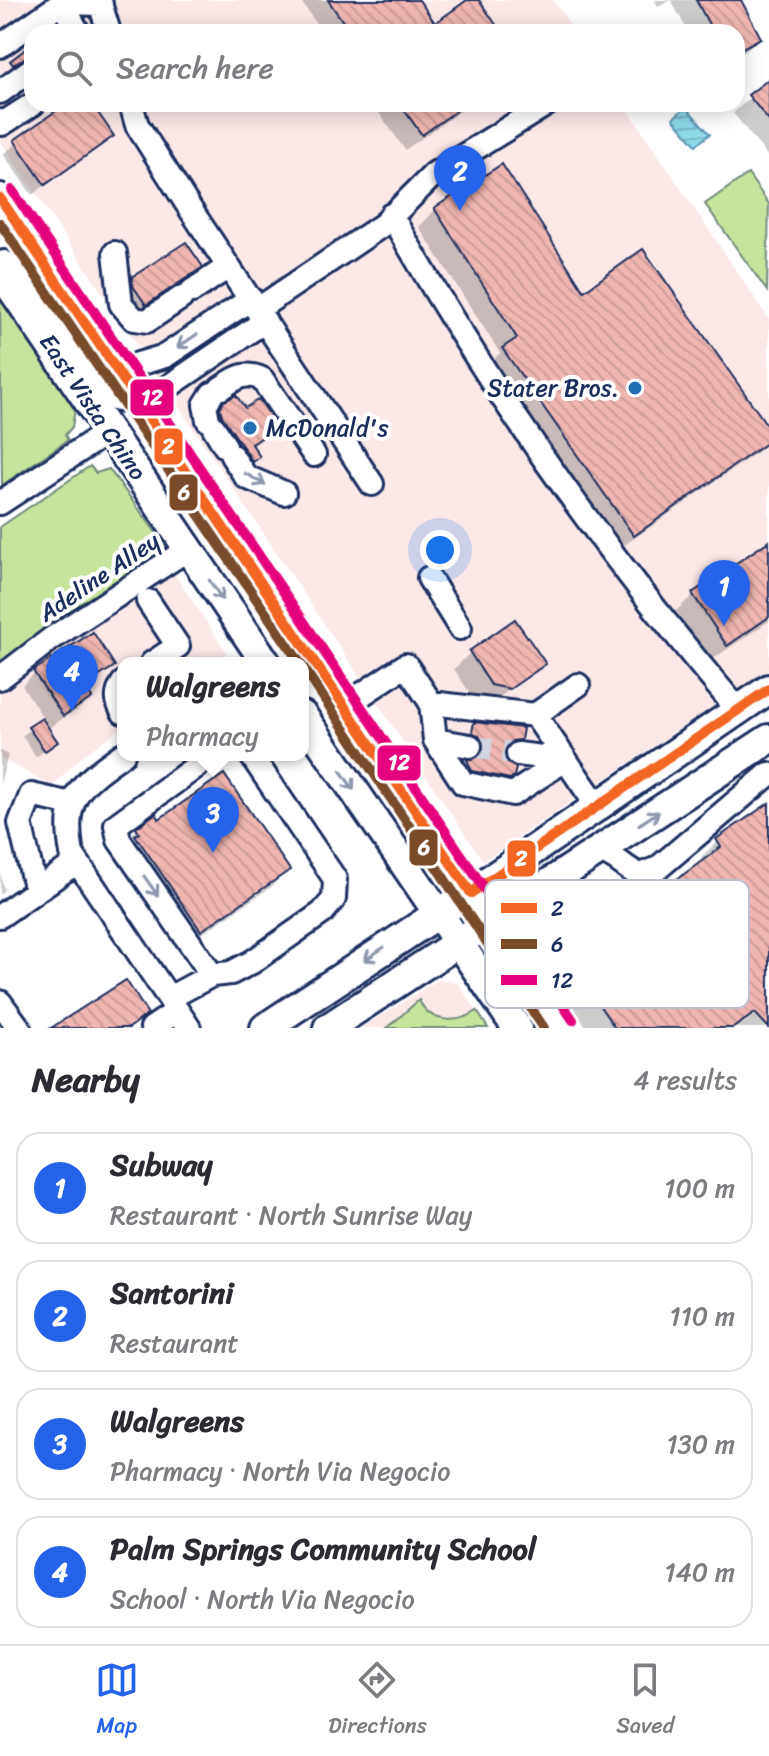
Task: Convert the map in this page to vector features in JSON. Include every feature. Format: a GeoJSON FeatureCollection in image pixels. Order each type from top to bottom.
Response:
{"type":"FeatureCollection","features":[{"type":"Feature","properties":{"kind":"main road","name":"East Vista Chino"},"geometry":{"type":"LineString","coordinates":[[0,198],[346,705],[485,915]]}},
{"type":"Feature","properties":{"kind":"main road","name":"East Vista Chino"},"geometry":{"type":"LineString","coordinates":[[0,271],[257,657]]}},
{"type":"Feature","properties":{"kind":"main road"},"geometry":{"type":"LineString","coordinates":[[490,880],[769,689]]}},
{"type":"Feature","properties":{"kind":"main road"},"geometry":{"type":"LineString","coordinates":[[309,725],[485,980]]}},
{"type":"Feature","properties":{"kind":"main road"},"geometry":{"type":"LineString","coordinates":[[552,880],[766,747]]}},
{"type":"Feature","properties":{"kind":"main road"},"geometry":{"type":"LineString","coordinates":[[265,1028],[485,884]]}},
{"type":"Feature","properties":{"kind":"main road"},"geometry":{"type":"LineString","coordinates":[[328,1028],[485,923]]}},
{"type":"Feature","properties":{"kind":"main road"},"geometry":{"type":"LineString","coordinates":[[504,1008],[517,1028]]}},
{"type":"Feature","properties":{"kind":"main road","name":"East Vista Chino"},"geometry":{"type":"LineString","coordinates":[[548,1008],[561,1028]]}},
{"type":"Feature","properties":{"kind":"street"},"geometry":{"type":"LineString","coordinates":[[32,24],[62,3],[100,2],[107,24]]}},
{"type":"Feature","properties":{"kind":"street"},"geometry":{"type":"LineString","coordinates":[[62,3],[74,24]]}},
{"type":"Feature","properties":{"kind":"street"},"geometry":{"type":"LineString","coordinates":[[0,46],[24,29]]}},
{"type":"Feature","properties":{"kind":"street"},"geometry":{"type":"LineString","coordinates":[[0,92],[24,75]]}},
{"type":"Feature","properties":{"kind":"street"},"geometry":{"type":"LineString","coordinates":[[0,121],[2,124],[24,110]]}},
{"type":"Feature","properties":{"kind":"street"},"geometry":{"type":"LineString","coordinates":[[133,112],[137,125],[228,267],[372,484]]}},
{"type":"Feature","properties":{"kind":"street"},"geometry":{"type":"LineString","coordinates":[[0,258],[31,290],[105,397],[141,405],[258,310],[384,224],[434,174],[534,112]]}},
{"type":"Feature","properties":{"kind":"street"},"geometry":{"type":"LineString","coordinates":[[391,215],[496,387],[598,536],[738,710]]}},
{"type":"Feature","properties":{"kind":"street"},"geometry":{"type":"LineString","coordinates":[[115,253],[121,304],[127,315],[147,321],[228,267]]}},
{"type":"Feature","properties":{"kind":"street"},"geometry":{"type":"LineString","coordinates":[[118,370],[165,356],[258,310]]}},
{"type":"Feature","properties":{"kind":"street"},"geometry":{"type":"LineString","coordinates":[[284,493],[246,477],[220,437],[205,405],[216,391],[239,376],[251,374],[262,379],[314,455]]}},
{"type":"Feature","properties":{"kind":"street"},"geometry":{"type":"LineString","coordinates":[[0,503],[109,431]]}},
{"type":"Feature","properties":{"kind":"street","name":"Adeline Alley"},"geometry":{"type":"LineString","coordinates":[[0,678],[51,639],[188,549]]}},
{"type":"Feature","properties":{"kind":"street"},"geometry":{"type":"LineString","coordinates":[[429,578],[460,628]]}},
{"type":"Feature","properties":{"kind":"street"},"geometry":{"type":"LineString","coordinates":[[148,601],[178,646],[161,657]]}},
{"type":"Feature","properties":{"kind":"street"},"geometry":{"type":"LineString","coordinates":[[346,705],[406,665],[431,703],[435,740],[463,783],[513,794],[565,760]]}},
{"type":"Feature","properties":{"kind":"street"},"geometry":{"type":"LineString","coordinates":[[431,703],[535,715],[578,685]]}},
{"type":"Feature","properties":{"kind":"street"},"geometry":{"type":"LineString","coordinates":[[535,715],[598,807]]}},
{"type":"Feature","properties":{"kind":"street"},"geometry":{"type":"LineString","coordinates":[[435,740],[470,746]]}},
{"type":"Feature","properties":{"kind":"street"},"geometry":{"type":"LineString","coordinates":[[518,754],[565,760]]}},
{"type":"Feature","properties":{"kind":"street"},"geometry":{"type":"LineString","coordinates":[[117,758],[85,781],[71,804],[67,825],[77,862],[178,1012]]}},
{"type":"Feature","properties":{"kind":"street"},"geometry":{"type":"LineString","coordinates":[[203,761],[116,825],[127,852],[212,975]]}},
{"type":"Feature","properties":{"kind":"street"},"geometry":{"type":"LineString","coordinates":[[152,1028],[178,1012],[212,975],[231,973],[252,962],[322,913],[334,899],[335,879],[255,761]]}},
{"type":"Feature","properties":{"kind":"street"},"geometry":{"type":"LineString","coordinates":[[597,851],[608,852],[629,872],[641,875],[658,868],[769,774]]}},
{"type":"Feature","properties":{"kind":"street"},"geometry":{"type":"LineString","coordinates":[[36,891],[20,823],[31,795],[71,804]]}},
{"type":"Feature","properties":{"kind":"street"},"geometry":{"type":"LineString","coordinates":[[0,916],[77,862]]}},
{"type":"Feature","properties":{"kind":"street"},"geometry":{"type":"LineString","coordinates":[[0,1002],[19,1028]]}},
{"type":"Feature","properties":{"kind":"shaded area"},"geometry":{"type":"Polygon","coordinates":[[[0,0],[553,0],[570,24],[24,24],[24,112],[629,112],[769,319],[769,669],[483,861],[0,140],[0,0]]]}},
{"type":"Feature","properties":{"kind":"shaded area"},"geometry":{"type":"Polygon","coordinates":[[[162,555],[227,653],[221,657],[117,657],[117,731],[85,754],[52,786],[0,758],[0,669],[162,555]]]}},
{"type":"Feature","properties":{"kind":"shaded area"},"geometry":{"type":"Polygon","coordinates":[[[438,980],[458,983],[488,1028],[361,1028],[438,980]]]}},
{"type":"Feature","properties":{"kind":"green space"},"geometry":{"type":"Polygon","coordinates":[[[748,174],[769,204],[767,291],[705,204],[748,174]]]}},
{"type":"Feature","properties":{"kind":"green space"},"geometry":{"type":"Polygon","coordinates":[[[0,298],[75,409],[72,427],[65,435],[68,440],[2,485],[0,298]]]}},
{"type":"Feature","properties":{"kind":"green space"},"geometry":{"type":"Polygon","coordinates":[[[90,466],[96,473],[109,469],[169,550],[0,669],[0,527],[90,466]]]}},
{"type":"Feature","properties":{"kind":"green space"},"geometry":{"type":"Polygon","coordinates":[[[419,1000],[430,1014],[445,1019],[461,1018],[477,1011],[488,1028],[387,1028],[419,1000]]]}},
{"type":"Feature","properties":{"kind":"water"},"geometry":{"type":"Polygon","coordinates":[[[680,112],[690,112],[710,134],[696,145],[673,118],[680,112]]]}},
{"type":"Feature","properties":{"kind":"building"},"geometry":{"type":"Polygon","coordinates":[[[328,0],[419,0],[435,23],[467,0],[479,0],[496,24],[344,24],[328,0]]]}},
{"type":"Feature","properties":{"kind":"building"},"geometry":{"type":"Polygon","coordinates":[[[696,0],[741,0],[761,38],[745,47],[745,24],[709,24],[696,0]]]}},
{"type":"Feature","properties":{"kind":"building"},"geometry":{"type":"Polygon","coordinates":[[[24,50],[24,59],[13,65],[10,61],[24,50]]]}},
{"type":"Feature","properties":{"kind":"building"},"geometry":{"type":"Polygon","coordinates":[[[769,79],[769,121],[748,95],[769,79]]]}},
{"type":"Feature","properties":{"kind":"building"},"geometry":{"type":"Polygon","coordinates":[[[54,112],[98,112],[114,136],[45,185],[14,140],[54,112]]]}},
{"type":"Feature","properties":{"kind":"building"},"geometry":{"type":"Polygon","coordinates":[[[406,112],[455,112],[422,135],[406,112]]]}},
{"type":"Feature","properties":{"kind":"building","name":"Stater Bros."},"geometry":{"type":"Polygon","coordinates":[[[502,164],[584,291],[643,249],[769,428],[769,441],[634,536],[502,348],[517,338],[434,208],[502,164]]]}},
{"type":"Feature","properties":{"kind":"building"},"geometry":{"type":"Polygon","coordinates":[[[186,242],[203,267],[146,305],[133,286],[132,277],[186,242]]]}},
{"type":"Feature","properties":{"kind":"building","name":"McDonald's"},"geometry":{"type":"Polygon","coordinates":[[[236,395],[245,408],[259,399],[278,427],[252,444],[260,457],[253,462],[222,416],[220,408],[224,401],[236,395]]]}},
{"type":"Feature","properties":{"kind":"building"},"geometry":{"type":"Polygon","coordinates":[[[769,541],[769,617],[727,646],[692,593],[769,541]]]}},
{"type":"Feature","properties":{"kind":"building"},"geometry":{"type":"Polygon","coordinates":[[[515,619],[546,664],[510,689],[491,685],[469,651],[515,619]]]}},
{"type":"Feature","properties":{"kind":"building"},"geometry":{"type":"Polygon","coordinates":[[[93,632],[115,666],[84,686],[92,698],[63,716],[33,671],[93,632]]]}},
{"type":"Feature","properties":{"kind":"building"},"geometry":{"type":"Polygon","coordinates":[[[42,718],[58,742],[45,751],[28,727],[42,718]]]}},
{"type":"Feature","properties":{"kind":"building"},"geometry":{"type":"Polygon","coordinates":[[[474,722],[523,728],[521,740],[512,741],[504,751],[505,760],[516,768],[510,779],[472,771],[467,760],[480,755],[484,748],[479,736],[472,732],[474,722]]]}},
{"type":"Feature","properties":{"kind":"building"},"geometry":{"type":"Polygon","coordinates":[[[224,774],[290,870],[201,931],[135,835],[139,833],[136,828],[156,813],[159,819],[224,774]]]}},
{"type":"Feature","properties":{"kind":"building"},"geometry":{"type":"Polygon","coordinates":[[[769,803],[769,1028],[755,1013],[733,1028],[615,1028],[601,1008],[749,1008],[749,880],[676,880],[721,847],[716,839],[769,803]]]}},
{"type":"Feature","properties":{"kind":"building"},"geometry":{"type":"Polygon","coordinates":[[[126,980],[148,1014],[129,1028],[51,1028],[126,980]]]}},
{"type":"Feature","properties":{"kind":"tunnel"},"geometry":{"type":"LineString","coordinates":[[470,746],[518,754]]}},
{"type":"Feature","properties":{"kind":"transit line","name":"12"},"geometry":{"type":"LineString","coordinates":[[12,190],[485,890]]}},
{"type":"Feature","properties":{"kind":"transit line","name":"2"},"geometry":{"type":"LineString","coordinates":[[0,198],[471,893],[485,883]]}},
{"type":"Feature","properties":{"kind":"transit line","name":"6"},"geometry":{"type":"LineString","coordinates":[[0,223],[296,657]]}},
{"type":"Feature","properties":{"kind":"transit line","name":"6"},"geometry":{"type":"LineString","coordinates":[[309,676],[485,940]]}},
{"type":"Feature","properties":{"kind":"transit line","name":"2"},"geometry":{"type":"LineString","coordinates":[[490,880],[769,689]]}},
{"type":"Feature","properties":{"kind":"transit line","name":"6"},"geometry":{"type":"LineString","coordinates":[[531,1008],[544,1028]]}},
{"type":"Feature","properties":{"kind":"transit line","name":"12"},"geometry":{"type":"LineString","coordinates":[[565,1008],[573,1020]]}},
{"type":"Feature","properties":{"kind":"place","name":"Santorini"},"geometry":{"type":"Point","coordinates":[460,211]}},
{"type":"Feature","properties":{"kind":"place","name":"Stater Bros."},"geometry":{"type":"Point","coordinates":[635,388]}},
{"type":"Feature","properties":{"kind":"place","name":"McDonald's"},"geometry":{"type":"Point","coordinates":[250,428]}},
{"type":"Feature","properties":{"kind":"place","name":"Subway"},"geometry":{"type":"Point","coordinates":[724,626]}},
{"type":"Feature","properties":{"kind":"place","name":"Palm Springs Community School"},"geometry":{"type":"Point","coordinates":[72,711]}},
{"type":"Feature","properties":{"kind":"place","name":"Walgreens"},"geometry":{"type":"Point","coordinates":[213,853]}}]}
